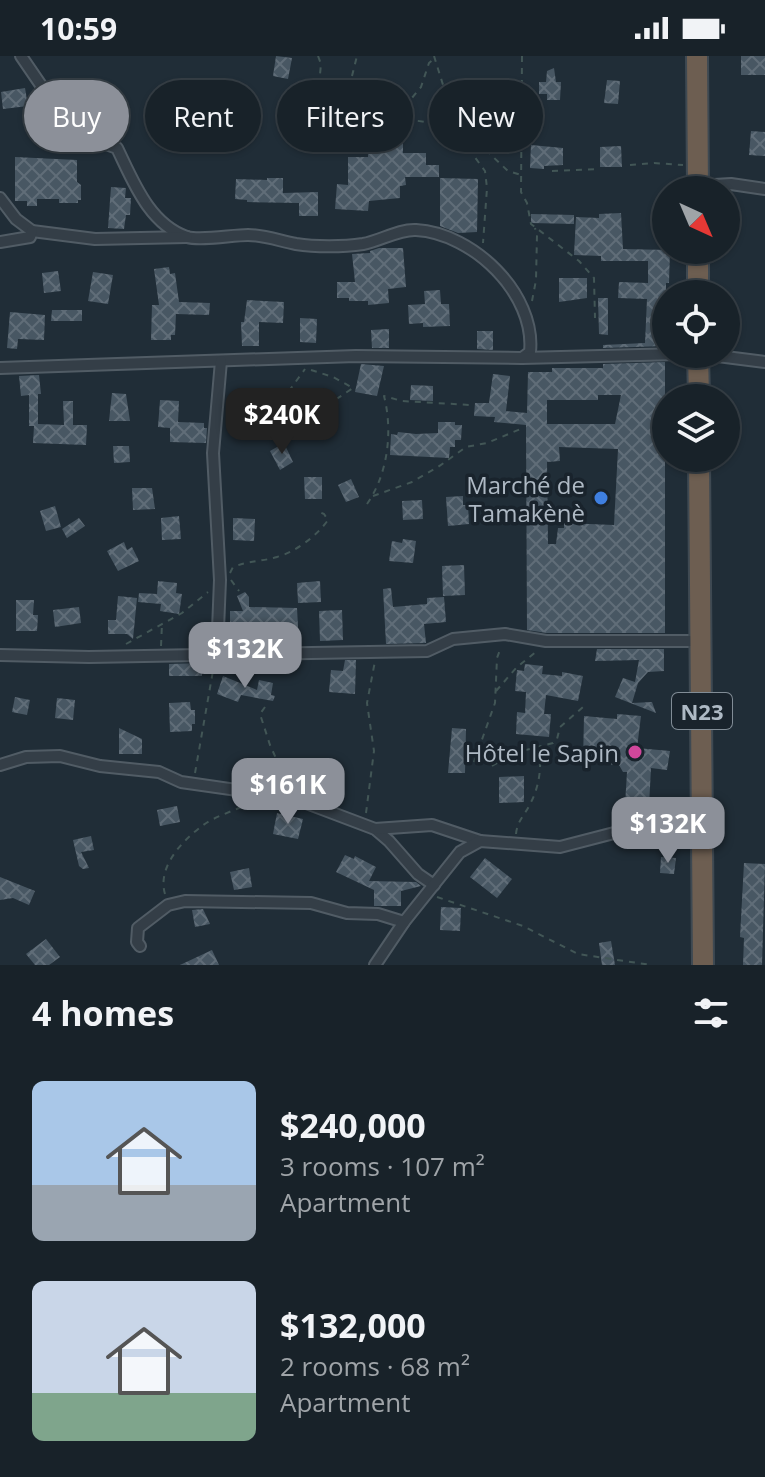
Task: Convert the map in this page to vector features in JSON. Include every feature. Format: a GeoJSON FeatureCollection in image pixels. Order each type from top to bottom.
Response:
{"type":"FeatureCollection","features":[{"type":"Feature","properties":{"kind":"highway"},"geometry":{"type":"LineString","coordinates":[[697,56],[698,176]]}},
{"type":"Feature","properties":{"kind":"highway","name":"N23"},"geometry":{"type":"LineString","coordinates":[[699,472],[703,965]]}},
{"type":"Feature","properties":{"kind":"street"},"geometry":{"type":"LineString","coordinates":[[21,56],[73,132],[117,148],[156,218],[188,237]]}},
{"type":"Feature","properties":{"kind":"street"},"geometry":{"type":"LineString","coordinates":[[740,185],[765,189]]}},
{"type":"Feature","properties":{"kind":"street"},"geometry":{"type":"LineString","coordinates":[[0,198],[16,219],[32,231],[95,239],[251,235],[300,245],[362,244],[414,230],[443,235],[495,268],[518,299],[531,342],[530,352],[522,358]]}},
{"type":"Feature","properties":{"kind":"street"},"geometry":{"type":"LineString","coordinates":[[0,242],[30,237],[32,231]]}},
{"type":"Feature","properties":{"kind":"street"},"geometry":{"type":"LineString","coordinates":[[0,368],[221,361],[308,363],[356,356],[522,358],[652,355]]}},
{"type":"Feature","properties":{"kind":"street"},"geometry":{"type":"LineString","coordinates":[[740,359],[765,362]]}},
{"type":"Feature","properties":{"kind":"street"},"geometry":{"type":"LineString","coordinates":[[217,654],[220,580],[213,453],[221,361]]}},
{"type":"Feature","properties":{"kind":"street"},"geometry":{"type":"LineString","coordinates":[[0,655],[427,651],[453,639],[505,634],[546,641],[702,641]]}},
{"type":"Feature","properties":{"kind":"street"},"geometry":{"type":"LineString","coordinates":[[0,765],[26,757],[60,756],[100,766],[159,772],[181,782],[286,797],[370,827],[389,841],[430,889]]}},
{"type":"Feature","properties":{"kind":"street"},"geometry":{"type":"LineString","coordinates":[[370,827],[432,825],[480,841],[560,847],[645,825],[703,821]]}},
{"type":"Feature","properties":{"kind":"street"},"geometry":{"type":"LineString","coordinates":[[375,965],[404,922],[460,852],[480,841]]}},
{"type":"Feature","properties":{"kind":"street"},"geometry":{"type":"LineString","coordinates":[[140,946],[137,942],[138,928],[168,905],[185,901],[311,903],[347,913],[378,914],[404,922]]}},
{"type":"Feature","properties":{"kind":"path"},"geometry":{"type":"LineString","coordinates":[[318,56],[321,64],[319,80]]}},
{"type":"Feature","properties":{"kind":"path"},"geometry":{"type":"LineString","coordinates":[[352,76],[357,56]]}},
{"type":"Feature","properties":{"kind":"path"},"geometry":{"type":"LineString","coordinates":[[522,56],[521,192],[527,203],[528,219],[579,261],[594,278],[595,318]]}},
{"type":"Feature","properties":{"kind":"path"},"geometry":{"type":"LineString","coordinates":[[434,57],[444,88],[491,155],[508,171],[522,175]]}},
{"type":"Feature","properties":{"kind":"path"},"geometry":{"type":"LineString","coordinates":[[413,97],[421,87],[434,57]]}},
{"type":"Feature","properties":{"kind":"path"},"geometry":{"type":"LineString","coordinates":[[413,120],[440,124],[459,138],[485,171],[484,242],[477,255]]}},
{"type":"Feature","properties":{"kind":"path"},"geometry":{"type":"LineString","coordinates":[[630,165],[654,163],[686,176]]}},
{"type":"Feature","properties":{"kind":"path"},"geometry":{"type":"LineString","coordinates":[[552,171],[597,169]]}},
{"type":"Feature","properties":{"kind":"path"},"geometry":{"type":"LineString","coordinates":[[526,321],[536,280],[537,235],[534,227]]}},
{"type":"Feature","properties":{"kind":"path"},"geometry":{"type":"LineString","coordinates":[[274,422],[284,412],[286,395],[308,363],[353,388],[332,402],[323,414]]}},
{"type":"Feature","properties":{"kind":"path"},"geometry":{"type":"LineString","coordinates":[[367,504],[381,480],[385,460],[389,416],[384,396],[402,401],[470,405]]}},
{"type":"Feature","properties":{"kind":"path"},"geometry":{"type":"LineString","coordinates":[[371,497],[412,482],[466,447],[487,443],[523,428]]}},
{"type":"Feature","properties":{"kind":"path"},"geometry":{"type":"LineString","coordinates":[[228,576],[239,591]]}},
{"type":"Feature","properties":{"kind":"path"},"geometry":{"type":"LineString","coordinates":[[162,623],[162,655]]}},
{"type":"Feature","properties":{"kind":"path"},"geometry":{"type":"LineString","coordinates":[[474,762],[495,703],[497,658],[505,634]]}},
{"type":"Feature","properties":{"kind":"path"},"geometry":{"type":"LineString","coordinates":[[496,692],[517,667],[546,641]]}},
{"type":"Feature","properties":{"kind":"path"},"geometry":{"type":"LineString","coordinates":[[370,827],[374,751],[367,703],[376,652]]}},
{"type":"Feature","properties":{"kind":"path"},"geometry":{"type":"LineString","coordinates":[[194,782],[210,678],[217,654]]}},
{"type":"Feature","properties":{"kind":"path"},"geometry":{"type":"LineString","coordinates":[[265,707],[260,714],[290,790],[286,797]]}},
{"type":"Feature","properties":{"kind":"path"},"geometry":{"type":"LineString","coordinates":[[492,766],[514,753],[539,748],[557,739],[560,727],[583,707]]}},
{"type":"Feature","properties":{"kind":"path"},"geometry":{"type":"LineString","coordinates":[[516,843],[519,820],[528,809],[535,790],[541,763],[539,748]]}},
{"type":"Feature","properties":{"kind":"path"},"geometry":{"type":"LineString","coordinates":[[168,905],[163,888],[170,857],[203,825],[271,794]]}},
{"type":"Feature","properties":{"kind":"path"},"geometry":{"type":"LineString","coordinates":[[430,889],[523,926],[578,954],[651,965]]}},
{"type":"Feature","properties":{"kind":"building"},"geometry":{"type":"Polygon","coordinates":[[[276,56],[292,58],[288,79],[273,76],[276,56]]]}},
{"type":"Feature","properties":{"kind":"building"},"geometry":{"type":"Polygon","coordinates":[[[741,56],[765,56],[765,75],[741,75],[741,56]]]}},
{"type":"Feature","properties":{"kind":"building"},"geometry":{"type":"Polygon","coordinates":[[[554,68],[556,82],[561,82],[560,100],[547,100],[547,94],[543,94],[547,71],[554,68]]]}},
{"type":"Feature","properties":{"kind":"building"},"geometry":{"type":"Polygon","coordinates":[[[607,80],[620,81],[618,104],[604,103],[607,80]]]}},
{"type":"Feature","properties":{"kind":"building"},"geometry":{"type":"Polygon","coordinates":[[[24,88],[24,106],[3,109],[1,92],[24,88]]]}},
{"type":"Feature","properties":{"kind":"building"},"geometry":{"type":"Polygon","coordinates":[[[751,131],[765,132],[765,156],[749,155],[751,131]]]}},
{"type":"Feature","properties":{"kind":"building"},"geometry":{"type":"Polygon","coordinates":[[[543,146],[563,148],[563,165],[530,168],[531,152],[543,152],[543,146]]]}},
{"type":"Feature","properties":{"kind":"building"},"geometry":{"type":"Polygon","coordinates":[[[621,146],[622,167],[600,167],[600,147],[621,146]]]}},
{"type":"Feature","properties":{"kind":"building"},"geometry":{"type":"Polygon","coordinates":[[[368,152],[426,153],[426,165],[439,165],[439,177],[405,177],[406,185],[400,186],[400,198],[369,201],[368,211],[335,209],[337,184],[348,185],[348,157],[368,157],[368,152]]]}},
{"type":"Feature","properties":{"kind":"building"},"geometry":{"type":"Polygon","coordinates":[[[15,157],[77,160],[81,200],[78,203],[59,203],[59,199],[37,199],[37,206],[27,206],[27,201],[15,201],[15,157]]]}},
{"type":"Feature","properties":{"kind":"building"},"geometry":{"type":"Polygon","coordinates":[[[283,178],[283,193],[318,192],[318,216],[299,216],[299,203],[235,199],[236,179],[283,178]]]}},
{"type":"Feature","properties":{"kind":"building"},"geometry":{"type":"Polygon","coordinates":[[[440,178],[478,179],[477,232],[458,233],[440,226],[440,178]]]}},
{"type":"Feature","properties":{"kind":"building"},"geometry":{"type":"Polygon","coordinates":[[[111,187],[126,188],[125,198],[131,198],[130,215],[126,215],[124,229],[108,228],[111,187]]]}},
{"type":"Feature","properties":{"kind":"building"},"geometry":{"type":"Polygon","coordinates":[[[621,213],[623,249],[652,250],[652,264],[670,264],[669,280],[652,280],[652,346],[603,348],[603,345],[645,343],[647,299],[618,298],[619,282],[648,283],[648,261],[601,261],[601,256],[574,255],[576,217],[599,218],[599,214],[621,213]]]}},
{"type":"Feature","properties":{"kind":"building"},"geometry":{"type":"Polygon","coordinates":[[[531,214],[574,215],[574,224],[531,223],[531,214]]]}},
{"type":"Feature","properties":{"kind":"building"},"geometry":{"type":"Polygon","coordinates":[[[379,248],[403,248],[406,287],[388,289],[389,303],[368,305],[368,301],[337,298],[337,282],[355,282],[352,254],[370,253],[379,248]]]}},
{"type":"Feature","properties":{"kind":"building"},"geometry":{"type":"Polygon","coordinates":[[[169,267],[170,274],[175,273],[179,302],[210,303],[209,315],[176,314],[175,335],[171,335],[171,340],[151,340],[152,305],[159,305],[154,269],[169,267]]]}},
{"type":"Feature","properties":{"kind":"building"},"geometry":{"type":"Polygon","coordinates":[[[58,271],[61,291],[44,293],[42,273],[58,271]]]}},
{"type":"Feature","properties":{"kind":"building"},"geometry":{"type":"Polygon","coordinates":[[[93,272],[113,275],[108,304],[88,301],[93,272]]]}},
{"type":"Feature","properties":{"kind":"building"},"geometry":{"type":"Polygon","coordinates":[[[559,278],[587,278],[587,298],[559,302],[559,278]]]}},
{"type":"Feature","properties":{"kind":"building"},"geometry":{"type":"Polygon","coordinates":[[[440,290],[441,304],[449,304],[450,326],[409,324],[408,305],[425,304],[424,291],[440,290]]]}},
{"type":"Feature","properties":{"kind":"building"},"geometry":{"type":"Polygon","coordinates":[[[598,298],[608,298],[608,335],[599,334],[598,298]]]}},
{"type":"Feature","properties":{"kind":"building"},"geometry":{"type":"Polygon","coordinates":[[[247,300],[284,302],[283,323],[259,322],[259,346],[242,346],[241,322],[244,322],[247,300]]]}},
{"type":"Feature","properties":{"kind":"building"},"geometry":{"type":"Polygon","coordinates":[[[52,310],[82,310],[82,321],[51,321],[52,310]]]}},
{"type":"Feature","properties":{"kind":"building"},"geometry":{"type":"Polygon","coordinates":[[[10,312],[45,315],[44,340],[18,339],[17,349],[7,348],[10,312]]]}},
{"type":"Feature","properties":{"kind":"building"},"geometry":{"type":"Polygon","coordinates":[[[300,318],[317,319],[316,343],[300,342],[300,318]]]}},
{"type":"Feature","properties":{"kind":"building"},"geometry":{"type":"Polygon","coordinates":[[[389,329],[389,348],[372,348],[371,330],[389,329]]]}},
{"type":"Feature","properties":{"kind":"building"},"geometry":{"type":"Polygon","coordinates":[[[477,331],[493,331],[493,350],[477,349],[477,331]]]}},
{"type":"Feature","properties":{"kind":"building"},"geometry":{"type":"Polygon","coordinates":[[[652,362],[652,368],[665,368],[665,384],[652,384],[652,472],[665,472],[665,633],[547,633],[527,630],[526,425],[494,422],[495,417],[474,416],[475,403],[489,403],[493,374],[510,376],[506,411],[527,413],[528,372],[552,372],[552,368],[603,368],[603,364],[652,362]],[[598,395],[598,400],[547,400],[547,424],[615,424],[621,395],[598,395]],[[559,447],[560,461],[547,462],[548,544],[556,544],[558,528],[564,528],[564,523],[614,525],[618,449],[559,447]]]}},
{"type":"Feature","properties":{"kind":"building"},"geometry":{"type":"Polygon","coordinates":[[[361,364],[384,366],[377,396],[355,392],[361,364]]]}},
{"type":"Feature","properties":{"kind":"building"},"geometry":{"type":"Polygon","coordinates":[[[39,375],[38,424],[64,425],[63,401],[73,401],[73,425],[87,425],[86,445],[33,443],[34,426],[29,426],[29,395],[21,396],[19,376],[39,375]]]}},
{"type":"Feature","properties":{"kind":"building"},"geometry":{"type":"Polygon","coordinates":[[[411,385],[433,386],[433,401],[410,400],[411,385]]]}},
{"type":"Feature","properties":{"kind":"building"},"geometry":{"type":"Polygon","coordinates":[[[297,388],[314,389],[313,407],[296,407],[297,388]]]}},
{"type":"Feature","properties":{"kind":"building"},"geometry":{"type":"Polygon","coordinates":[[[112,393],[126,394],[130,421],[109,421],[112,393]]]}},
{"type":"Feature","properties":{"kind":"building"},"geometry":{"type":"Polygon","coordinates":[[[160,400],[179,401],[178,422],[204,423],[204,428],[207,428],[206,443],[170,442],[170,428],[158,427],[160,400]]]}},
{"type":"Feature","properties":{"kind":"building"},"geometry":{"type":"Polygon","coordinates":[[[438,422],[462,425],[461,440],[455,440],[455,447],[450,447],[449,458],[390,455],[391,434],[438,433],[438,422]]]}},
{"type":"Feature","properties":{"kind":"building"},"geometry":{"type":"Polygon","coordinates":[[[284,443],[293,462],[280,470],[270,451],[284,443]]]}},
{"type":"Feature","properties":{"kind":"building"},"geometry":{"type":"Polygon","coordinates":[[[113,446],[129,446],[130,462],[114,463],[113,446]]]}},
{"type":"Feature","properties":{"kind":"building"},"geometry":{"type":"Polygon","coordinates":[[[304,477],[322,477],[322,499],[305,499],[304,477]]]}},
{"type":"Feature","properties":{"kind":"building"},"geometry":{"type":"Polygon","coordinates":[[[351,479],[359,497],[346,502],[338,485],[351,479]]]}},
{"type":"Feature","properties":{"kind":"building"},"geometry":{"type":"Polygon","coordinates":[[[132,488],[152,488],[155,509],[133,510],[132,488]]]}},
{"type":"Feature","properties":{"kind":"building"},"geometry":{"type":"Polygon","coordinates":[[[463,496],[463,505],[468,505],[469,524],[448,526],[446,497],[463,496]]]}},
{"type":"Feature","properties":{"kind":"building"},"geometry":{"type":"Polygon","coordinates":[[[422,500],[423,519],[403,520],[402,501],[422,500]]]}},
{"type":"Feature","properties":{"kind":"building"},"geometry":{"type":"Polygon","coordinates":[[[55,506],[61,527],[46,531],[40,511],[55,506]]]}},
{"type":"Feature","properties":{"kind":"building"},"geometry":{"type":"Polygon","coordinates":[[[179,516],[181,539],[162,540],[161,518],[179,516]]]}},
{"type":"Feature","properties":{"kind":"building"},"geometry":{"type":"Polygon","coordinates":[[[79,518],[85,526],[67,538],[62,529],[79,518]]]}},
{"type":"Feature","properties":{"kind":"building"},"geometry":{"type":"Polygon","coordinates":[[[233,518],[255,519],[254,541],[233,540],[233,518]]]}},
{"type":"Feature","properties":{"kind":"building"},"geometry":{"type":"Polygon","coordinates":[[[403,539],[416,541],[413,563],[389,561],[392,541],[402,543],[403,539]]]}},
{"type":"Feature","properties":{"kind":"building"},"geometry":{"type":"Polygon","coordinates":[[[124,542],[127,550],[132,547],[139,561],[118,571],[107,551],[124,542]]]}},
{"type":"Feature","properties":{"kind":"building"},"geometry":{"type":"Polygon","coordinates":[[[464,565],[465,595],[443,596],[442,566],[464,565]]]}},
{"type":"Feature","properties":{"kind":"building"},"geometry":{"type":"Polygon","coordinates":[[[158,581],[177,583],[176,593],[182,594],[179,614],[160,611],[161,604],[138,602],[139,593],[157,594],[158,581]]]}},
{"type":"Feature","properties":{"kind":"building"},"geometry":{"type":"Polygon","coordinates":[[[320,581],[321,602],[298,603],[297,583],[320,581]]]}},
{"type":"Feature","properties":{"kind":"building"},"geometry":{"type":"Polygon","coordinates":[[[391,588],[393,607],[427,604],[427,598],[444,597],[446,622],[424,624],[426,643],[386,644],[383,589],[391,588]]]}},
{"type":"Feature","properties":{"kind":"building"},"geometry":{"type":"Polygon","coordinates":[[[245,592],[249,597],[249,607],[297,608],[299,645],[239,646],[239,635],[230,636],[230,611],[243,611],[237,596],[245,592]]]}},
{"type":"Feature","properties":{"kind":"building"},"geometry":{"type":"Polygon","coordinates":[[[118,596],[137,598],[133,639],[127,634],[108,634],[108,620],[116,620],[118,596]]]}},
{"type":"Feature","properties":{"kind":"building"},"geometry":{"type":"Polygon","coordinates":[[[16,600],[34,600],[33,615],[38,615],[37,631],[16,631],[16,600]]]}},
{"type":"Feature","properties":{"kind":"building"},"geometry":{"type":"Polygon","coordinates":[[[79,607],[81,623],[55,627],[53,610],[79,607]]]}},
{"type":"Feature","properties":{"kind":"building"},"geometry":{"type":"Polygon","coordinates":[[[342,610],[343,640],[320,641],[319,611],[342,610]]]}},
{"type":"Feature","properties":{"kind":"building"},"geometry":{"type":"Polygon","coordinates":[[[597,649],[664,649],[664,671],[648,672],[638,683],[632,703],[652,702],[656,713],[615,697],[623,678],[635,682],[639,660],[595,661],[597,649]]]}},
{"type":"Feature","properties":{"kind":"building"},"geometry":{"type":"Polygon","coordinates":[[[345,660],[356,660],[355,694],[329,692],[331,670],[343,671],[345,660]]]}},
{"type":"Feature","properties":{"kind":"building"},"geometry":{"type":"Polygon","coordinates":[[[201,663],[202,676],[169,676],[169,664],[201,663]]]}},
{"type":"Feature","properties":{"kind":"building"},"geometry":{"type":"Polygon","coordinates":[[[525,664],[543,666],[542,674],[562,676],[562,672],[583,676],[578,701],[546,695],[544,714],[551,714],[549,737],[516,734],[517,712],[525,713],[526,692],[515,691],[517,670],[524,671],[525,664]]]}},
{"type":"Feature","properties":{"kind":"building"},"geometry":{"type":"Polygon","coordinates":[[[223,676],[257,690],[259,680],[273,683],[273,701],[241,695],[238,702],[217,694],[223,676]]]}},
{"type":"Feature","properties":{"kind":"building"},"geometry":{"type":"Polygon","coordinates":[[[15,697],[30,700],[27,715],[12,712],[15,697]]]}},
{"type":"Feature","properties":{"kind":"building"},"geometry":{"type":"Polygon","coordinates":[[[57,698],[75,700],[73,720],[55,718],[57,698]]]}},
{"type":"Feature","properties":{"kind":"building"},"geometry":{"type":"Polygon","coordinates":[[[190,702],[191,710],[195,710],[192,731],[170,732],[169,703],[190,702]]]}},
{"type":"Feature","properties":{"kind":"building"},"geometry":{"type":"Polygon","coordinates":[[[617,714],[641,716],[637,748],[670,751],[667,770],[651,768],[649,806],[625,805],[627,772],[623,772],[619,765],[583,763],[584,716],[617,719],[617,714]]]}},
{"type":"Feature","properties":{"kind":"building"},"geometry":{"type":"Polygon","coordinates":[[[119,728],[142,739],[142,754],[119,754],[119,728]]]}},
{"type":"Feature","properties":{"kind":"building"},"geometry":{"type":"Polygon","coordinates":[[[452,728],[466,729],[465,773],[448,773],[452,728]]]}},
{"type":"Feature","properties":{"kind":"building"},"geometry":{"type":"Polygon","coordinates":[[[325,776],[339,784],[330,800],[316,792],[325,776]]]}},
{"type":"Feature","properties":{"kind":"building"},"geometry":{"type":"Polygon","coordinates":[[[524,776],[524,802],[499,803],[499,777],[524,776]]]}},
{"type":"Feature","properties":{"kind":"building"},"geometry":{"type":"Polygon","coordinates":[[[177,806],[180,822],[160,826],[157,810],[177,806]]]}},
{"type":"Feature","properties":{"kind":"building"},"geometry":{"type":"Polygon","coordinates":[[[277,813],[303,819],[298,839],[273,834],[277,813]]]}},
{"type":"Feature","properties":{"kind":"building"},"geometry":{"type":"Polygon","coordinates":[[[91,836],[94,850],[81,852],[89,868],[83,869],[79,866],[73,840],[91,836]]]}},
{"type":"Feature","properties":{"kind":"building"},"geometry":{"type":"Polygon","coordinates":[[[345,855],[354,859],[355,856],[376,867],[369,881],[416,882],[421,886],[401,891],[401,906],[374,906],[374,890],[336,872],[345,855]]]}},
{"type":"Feature","properties":{"kind":"building"},"geometry":{"type":"Polygon","coordinates":[[[661,857],[676,858],[674,874],[660,873],[661,857]]]}},
{"type":"Feature","properties":{"kind":"building"},"geometry":{"type":"Polygon","coordinates":[[[485,858],[512,879],[497,898],[470,877],[485,858]]]}},
{"type":"Feature","properties":{"kind":"building"},"geometry":{"type":"Polygon","coordinates":[[[744,863],[765,864],[762,965],[743,965],[744,938],[740,937],[744,863]]]}},
{"type":"Feature","properties":{"kind":"building"},"geometry":{"type":"Polygon","coordinates":[[[249,868],[252,887],[234,890],[230,872],[249,868]]]}},
{"type":"Feature","properties":{"kind":"building"},"geometry":{"type":"Polygon","coordinates":[[[0,877],[35,891],[29,905],[13,898],[0,900],[0,877]]]}},
{"type":"Feature","properties":{"kind":"building"},"geometry":{"type":"Polygon","coordinates":[[[441,907],[461,908],[460,931],[440,930],[441,907]]]}},
{"type":"Feature","properties":{"kind":"building"},"geometry":{"type":"Polygon","coordinates":[[[203,909],[210,924],[195,927],[192,910],[203,909]]]}},
{"type":"Feature","properties":{"kind":"building"},"geometry":{"type":"Polygon","coordinates":[[[46,939],[60,957],[49,965],[35,965],[26,954],[46,939]]]}},
{"type":"Feature","properties":{"kind":"building"},"geometry":{"type":"Polygon","coordinates":[[[611,941],[615,965],[602,965],[599,943],[611,941]]]}},
{"type":"Feature","properties":{"kind":"building"},"geometry":{"type":"Polygon","coordinates":[[[212,950],[219,965],[180,965],[212,950]]]}},
{"type":"Feature","properties":{"kind":"place","name":"Marché de Tamakènè"},"geometry":{"type":"Point","coordinates":[601,498]}},
{"type":"Feature","properties":{"kind":"place","name":"Hôtel le Sapin"},"geometry":{"type":"Point","coordinates":[635,752]}}]}
